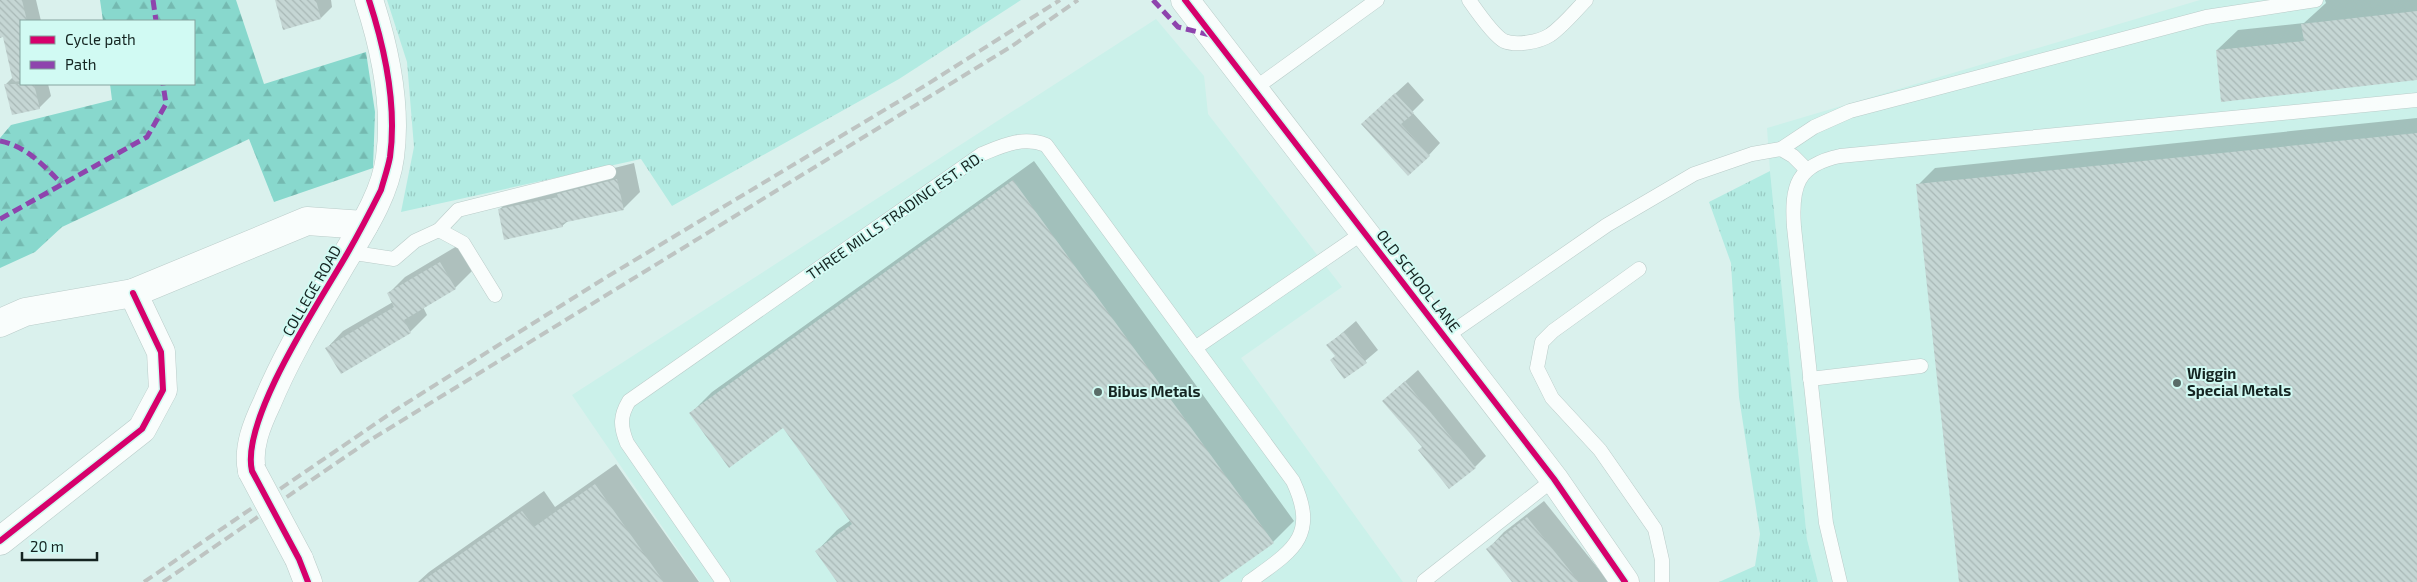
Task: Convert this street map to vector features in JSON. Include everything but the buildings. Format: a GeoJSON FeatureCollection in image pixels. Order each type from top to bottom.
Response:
{"type":"FeatureCollection","features":[{"type":"Feature","properties":{"kind":"street","name":"COLLEGE ROAD"},"geometry":{"type":"LineString","coordinates":[[303,570],[252,471],[250,461],[251,447],[276,380],[364,225],[381,190],[390,157],[391,100],[379,31],[370,0]]}},
{"type":"Feature","properties":{"kind":"street","name":"OLD SCHOOL LANE"},"geometry":{"type":"LineString","coordinates":[[1185,0],[1554,479],[1625,582]]}},
{"type":"Feature","properties":{"kind":"street"},"geometry":{"type":"LineString","coordinates":[[0,323],[25,312],[133,293],[308,221],[364,225]]}},
{"type":"Feature","properties":{"kind":"street"},"geometry":{"type":"LineString","coordinates":[[0,541],[142,429],[163,390],[161,352],[133,293]]}},
{"type":"Feature","properties":{"kind":"lane"},"geometry":{"type":"LineString","coordinates":[[1254,89],[1377,0]]}},
{"type":"Feature","properties":{"kind":"lane"},"geometry":{"type":"LineString","coordinates":[[1469,0],[1478,13],[1504,40],[1516,43],[1530,42],[1549,36],[1586,0]]}},
{"type":"Feature","properties":{"kind":"lane"},"geometry":{"type":"LineString","coordinates":[[1445,337],[1608,225],[1694,174],[1752,154],[1782,149],[1814,127],[1850,111],[2206,18],[2316,0]]}},
{"type":"Feature","properties":{"kind":"lane"},"geometry":{"type":"LineString","coordinates":[[1840,582],[1826,523],[1793,207],[1795,188],[1806,169],[1824,159],[1840,156],[2417,100]]}},
{"type":"Feature","properties":{"kind":"lane","name":"THREE MILLS TRADING EST. RD."},"geometry":{"type":"LineString","coordinates":[[723,582],[627,443],[620,428],[622,412],[629,401],[982,154],[1020,141],[1034,140],[1046,144],[1293,481],[1303,502],[1304,518],[1301,532],[1293,546],[1280,560],[1249,582]]}},
{"type":"Feature","properties":{"kind":"lane"},"geometry":{"type":"LineString","coordinates":[[1782,149],[1793,156],[1806,169]]}},
{"type":"Feature","properties":{"kind":"lane"},"geometry":{"type":"LineString","coordinates":[[348,252],[394,259],[415,241],[439,230],[458,210],[609,172]]}},
{"type":"Feature","properties":{"kind":"lane"},"geometry":{"type":"LineString","coordinates":[[439,230],[463,243],[495,295]]}},
{"type":"Feature","properties":{"kind":"lane"},"geometry":{"type":"LineString","coordinates":[[1195,348],[1364,232]]}},
{"type":"Feature","properties":{"kind":"lane"},"geometry":{"type":"LineString","coordinates":[[1639,269],[1542,342],[1537,368],[1552,398],[1600,450],[1655,529],[1662,560],[1662,582]]}},
{"type":"Feature","properties":{"kind":"lane"},"geometry":{"type":"LineString","coordinates":[[1810,379],[1921,366]]}},
{"type":"Feature","properties":{"kind":"lane"},"geometry":{"type":"LineString","coordinates":[[1424,581],[1554,479]]}},
{"type":"Feature","properties":{"kind":"shaded area"},"geometry":{"type":"Polygon","coordinates":[[[2200,0],[2417,0],[2417,582],[1818,582],[1807,539],[1767,128],[2200,0]]]}},
{"type":"Feature","properties":{"kind":"shaded area"},"geometry":{"type":"Polygon","coordinates":[[[1156,19],[1204,76],[1208,114],[1342,287],[1241,358],[1403,582],[700,582],[572,395],[1156,19]]]}},
{"type":"Feature","properties":{"kind":"green space"},"geometry":{"type":"Polygon","coordinates":[[[100,0],[236,0],[264,84],[366,52],[375,112],[373,168],[274,202],[249,139],[62,227],[35,252],[0,268],[0,138],[11,125],[112,100],[110,85],[195,85],[195,20],[103,20],[100,0]]]}},
{"type":"Feature","properties":{"kind":"green space"},"geometry":{"type":"Polygon","coordinates":[[[387,0],[1021,0],[899,79],[672,206],[641,159],[401,212],[414,147],[407,62],[387,0]]]}},
{"type":"Feature","properties":{"kind":"green space"},"geometry":{"type":"Polygon","coordinates":[[[1770,171],[1807,539],[1818,582],[1719,582],[1755,566],[1760,534],[1739,397],[1731,263],[1709,202],[1770,171]]]}},
{"type":"Feature","properties":{"kind":"railway"},"geometry":{"type":"LineString","coordinates":[[144,582],[397,409],[605,278],[926,85],[1060,0]]}},
{"type":"Feature","properties":{"kind":"railway"},"geometry":{"type":"LineString","coordinates":[[163,582],[367,442],[1012,46],[1078,0]]}},
{"type":"Feature","properties":{"kind":"marked path"},"geometry":{"type":"LineString","coordinates":[[153,0],[156,20]]}},
{"type":"Feature","properties":{"kind":"marked path"},"geometry":{"type":"LineString","coordinates":[[1153,0],[1178,27],[1210,35]]}},
{"type":"Feature","properties":{"kind":"marked path"},"geometry":{"type":"LineString","coordinates":[[0,219],[147,137],[166,104],[163,85]]}},
{"type":"Feature","properties":{"kind":"marked path"},"geometry":{"type":"LineString","coordinates":[[0,141],[26,152],[41,163],[61,183]]}},
{"type":"Feature","properties":{"kind":"cycle path"},"geometry":{"type":"LineString","coordinates":[[308,582],[299,559],[252,471],[252,449],[258,422],[270,392],[302,330],[369,214],[381,190],[388,165],[392,137],[391,97],[385,57],[369,0]]}},
{"type":"Feature","properties":{"kind":"cycle path"},"geometry":{"type":"LineString","coordinates":[[1185,0],[1554,479],[1625,582]]}},
{"type":"Feature","properties":{"kind":"cycle path"},"geometry":{"type":"LineString","coordinates":[[0,541],[142,429],[163,390],[161,352],[133,293]]}},
{"type":"Feature","properties":{"kind":"place","name":"Wiggin Special Metals"},"geometry":{"type":"Point","coordinates":[2177,383]}},
{"type":"Feature","properties":{"kind":"place","name":"Bibus Metals"},"geometry":{"type":"Point","coordinates":[1098,392]}}]}
